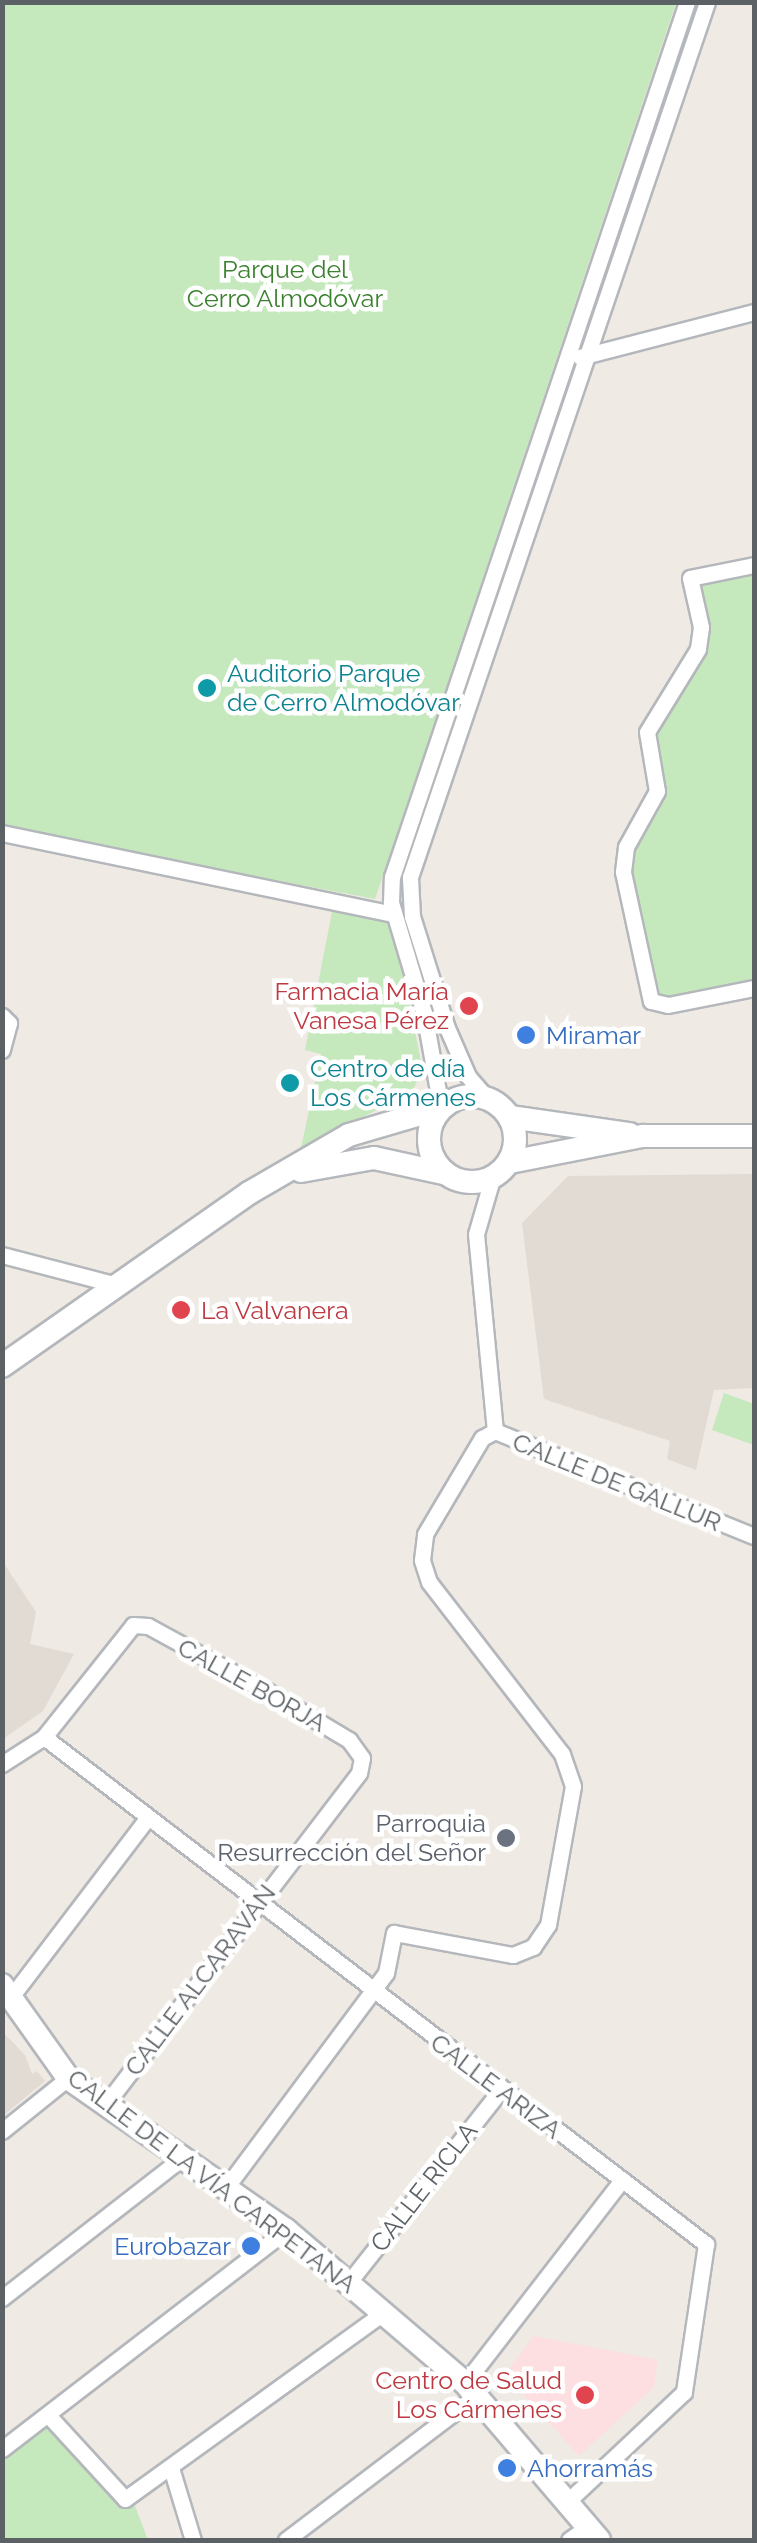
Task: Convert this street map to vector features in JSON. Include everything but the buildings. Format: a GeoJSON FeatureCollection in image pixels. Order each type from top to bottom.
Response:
{"type":"FeatureCollection","features":[{"type":"Feature","properties":{"kind":"main road"},"geometry":{"type":"LineString","coordinates":[[2,1366],[283,1174],[349,1135],[442,1108],[470,1095],[486,1098],[510,1117],[644,1136],[754,1136]]}},
{"type":"Feature","properties":{"kind":"main road"},"geometry":{"type":"LineString","coordinates":[[442,1108],[428,1140],[443,1173]]}},
{"type":"Feature","properties":{"kind":"main road"},"geometry":{"type":"LineString","coordinates":[[283,1174],[374,1158],[443,1173],[462,1183],[492,1179],[510,1162],[516,1140],[510,1117]]}},
{"type":"Feature","properties":{"kind":"main road"},"geometry":{"type":"LineString","coordinates":[[510,1162],[644,1136]]}},
{"type":"Feature","properties":{"kind":"main road","name":"CALLE DE LA VÍA CARPETANA"},"geometry":{"type":"LineString","coordinates":[[7,1991],[68,2078],[286,2230],[384,2312],[470,2389],[594,2533]]}},
{"type":"Feature","properties":{"kind":"street"},"geometry":{"type":"LineString","coordinates":[[442,1108],[432,1048],[394,914],[398,853],[687,2]]}},
{"type":"Feature","properties":{"kind":"street"},"geometry":{"type":"LineString","coordinates":[[486,1098],[468,1076],[447,1028],[412,916],[410,876],[707,2]]}},
{"type":"Feature","properties":{"kind":"street"},"geometry":{"type":"LineString","coordinates":[[567,356],[586,357],[754,312]]}},
{"type":"Feature","properties":{"kind":"street"},"geometry":{"type":"LineString","coordinates":[[754,565],[690,578],[701,627],[698,649],[647,732],[657,790],[626,847],[624,872],[651,1001],[668,1005],[754,988]]}},
{"type":"Feature","properties":{"kind":"street"},"geometry":{"type":"LineString","coordinates":[[2,833],[394,914]]}},
{"type":"Feature","properties":{"kind":"street"},"geometry":{"type":"LineString","coordinates":[[2,1016],[9,1022],[2,1050]]}},
{"type":"Feature","properties":{"kind":"street","name":"CALLE DE GALLUR"},"geometry":{"type":"LineString","coordinates":[[492,1179],[476,1234],[495,1431],[754,1536]]}},
{"type":"Feature","properties":{"kind":"street"},"geometry":{"type":"LineString","coordinates":[[2,1255],[117,1285]]}},
{"type":"Feature","properties":{"kind":"street"},"geometry":{"type":"LineString","coordinates":[[226,2189],[386,1973],[394,1933],[513,1955],[533,1948],[548,1925],[573,1786],[562,1754],[429,1582],[422,1560],[425,1534],[482,1438],[495,1431]]}},
{"type":"Feature","properties":{"kind":"street","name":"CALLE BORJA"},"geometry":{"type":"LineString","coordinates":[[44,1737],[133,1625],[148,1626],[267,1691],[349,1740],[362,1758]]}},
{"type":"Feature","properties":{"kind":"street"},"geometry":{"type":"LineString","coordinates":[[2,1764],[44,1737]]}},
{"type":"Feature","properties":{"kind":"street","name":"CALLE ARIZA"},"geometry":{"type":"LineString","coordinates":[[44,1737],[146,1820],[706,2244],[684,2392],[569,2500]]}},
{"type":"Feature","properties":{"kind":"street","name":"CALLE ALCARAVÁN"},"geometry":{"type":"LineString","coordinates":[[105,2105],[359,1773],[362,1758]]}},
{"type":"Feature","properties":{"kind":"street"},"geometry":{"type":"LineString","coordinates":[[7,1991],[146,1820]]}},
{"type":"Feature","properties":{"kind":"street"},"geometry":{"type":"LineString","coordinates":[[2,2131],[68,2078]]}},
{"type":"Feature","properties":{"kind":"street","name":"CALLE RICLA"},"geometry":{"type":"LineString","coordinates":[[349,2282],[500,2091]]}},
{"type":"Feature","properties":{"kind":"street"},"geometry":{"type":"LineString","coordinates":[[2,2298],[182,2158]]}},
{"type":"Feature","properties":{"kind":"street"},"geometry":{"type":"LineString","coordinates":[[294,2539],[470,2389],[622,2180]]}},
{"type":"Feature","properties":{"kind":"street"},"geometry":{"type":"LineString","coordinates":[[2,2450],[286,2230]]}},
{"type":"Feature","properties":{"kind":"street"},"geometry":{"type":"LineString","coordinates":[[48,2415],[125,2499],[172,2471],[384,2312]]}},
{"type":"Feature","properties":{"kind":"street"},"geometry":{"type":"LineString","coordinates":[[172,2471],[194,2540]]}},
{"type":"Feature","properties":{"kind":"street"},"geometry":{"type":"LineString","coordinates":[[569,2540],[594,2533]]}},
{"type":"Feature","properties":{"kind":"shaded area"},"geometry":{"type":"Polygon","coordinates":[[[754,1174],[754,1388],[714,1390],[696,1470],[667,1459],[670,1441],[544,1399],[522,1223],[568,1176],[754,1174]]]}},
{"type":"Feature","properties":{"kind":"shaded area"},"geometry":{"type":"Polygon","coordinates":[[[3,1562],[36,1612],[30,1644],[74,1654],[43,1711],[3,1739],[3,1562]]]}},
{"type":"Feature","properties":{"kind":"shaded area"},"geometry":{"type":"Polygon","coordinates":[[[2,2031],[25,2055],[32,2074],[37,2071],[45,2081],[3,2116],[2,2031]]]}},
{"type":"Feature","properties":{"kind":"shaded area","name":"Centro de Salud Los Cármenes"},"geometry":{"type":"Polygon","coordinates":[[[534,2336],[658,2360],[654,2387],[579,2456],[505,2374],[534,2336]]]}},
{"type":"Feature","properties":{"kind":"green space","name":"Parque del Cerro Almodóvar"},"geometry":{"type":"Polygon","coordinates":[[[2,3],[676,3],[375,899],[3,829],[2,3]]]}},
{"type":"Feature","properties":{"kind":"green space"},"geometry":{"type":"Polygon","coordinates":[[[754,565],[754,988],[651,1001],[626,847],[657,790],[647,732],[698,649],[690,578],[754,565]]]}},
{"type":"Feature","properties":{"kind":"green space"},"geometry":{"type":"Polygon","coordinates":[[[334,902],[391,913],[423,1071],[411,1093],[301,1148],[321,1054],[305,1050],[334,902]]]}},
{"type":"Feature","properties":{"kind":"green space"},"geometry":{"type":"Polygon","coordinates":[[[724,1393],[754,1404],[754,1445],[712,1430],[724,1393]]]}},
{"type":"Feature","properties":{"kind":"green space"},"geometry":{"type":"Polygon","coordinates":[[[48,2415],[135,2506],[148,2540],[3,2540],[3,2449],[48,2415]]]}},
{"type":"Feature","properties":{"kind":"place","name":"Auditorio Parque de Cerro Almodóvar"},"geometry":{"type":"Point","coordinates":[207,688]}},
{"type":"Feature","properties":{"kind":"place","name":"Farmacia María Vanesa Pérez"},"geometry":{"type":"Point","coordinates":[469,1006]}},
{"type":"Feature","properties":{"kind":"place","name":"Miramar"},"geometry":{"type":"Point","coordinates":[526,1035]}},
{"type":"Feature","properties":{"kind":"place","name":"Centro de día Los Cármenes"},"geometry":{"type":"Point","coordinates":[290,1083]}},
{"type":"Feature","properties":{"kind":"place","name":"La Valvanera"},"geometry":{"type":"Point","coordinates":[181,1310]}},
{"type":"Feature","properties":{"kind":"place","name":"Parroquia Resurrección del Señor"},"geometry":{"type":"Point","coordinates":[506,1838]}},
{"type":"Feature","properties":{"kind":"place","name":"Eurobazar"},"geometry":{"type":"Point","coordinates":[251,2246]}},
{"type":"Feature","properties":{"kind":"place","name":"Centro de Salud Los Cármenes"},"geometry":{"type":"Point","coordinates":[585,2395]}},
{"type":"Feature","properties":{"kind":"place","name":"Ahorramás"},"geometry":{"type":"Point","coordinates":[507,2468]}}]}
